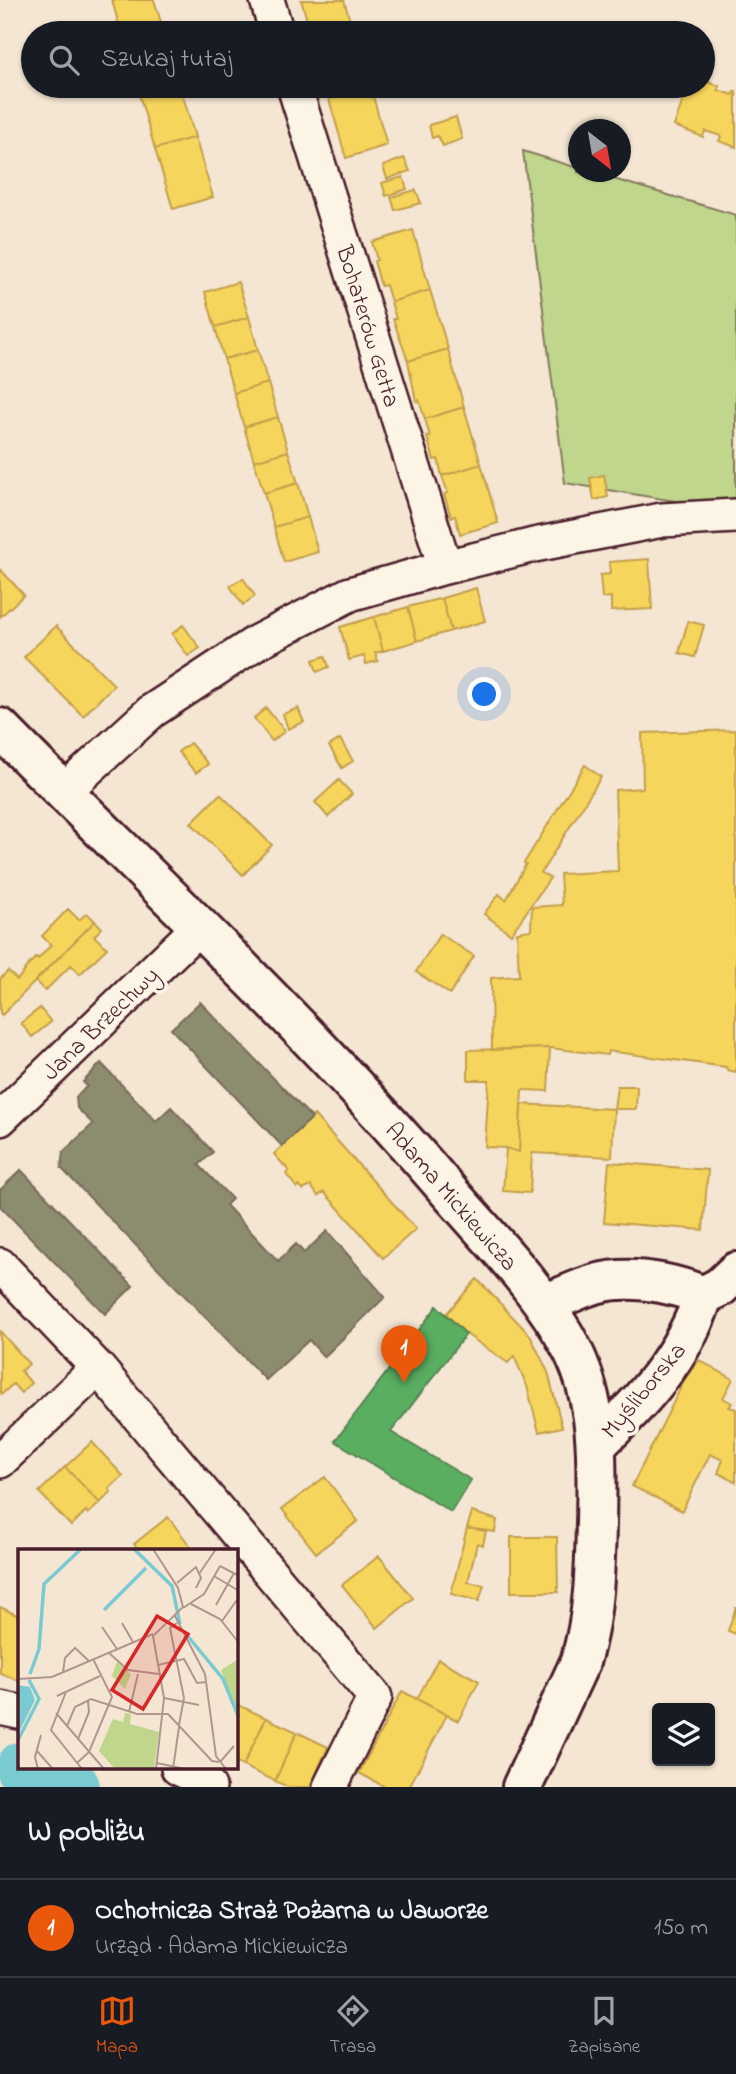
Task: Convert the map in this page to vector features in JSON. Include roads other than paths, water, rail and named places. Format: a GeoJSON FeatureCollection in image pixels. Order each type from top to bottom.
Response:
{"type":"FeatureCollection","features":[{"type":"Feature","properties":{"kind":"main road","name":"Adama Mickiewicza"},"geometry":{"type":"LineString","coordinates":[[0,728],[303,1030],[420,1157],[545,1304],[573,1352],[593,1411],[597,1444],[593,1596],[587,1640],[570,1685],[522,1787]]}},
{"type":"Feature","properties":{"kind":"main road"},"geometry":{"type":"LineString","coordinates":[[545,1304],[578,1290],[617,1280],[684,1287],[703,1296],[720,1287],[736,1272]]}},
{"type":"Feature","properties":{"kind":"main road","name":"Myśliborska"},"geometry":{"type":"LineString","coordinates":[[597,1444],[628,1415],[682,1347],[694,1324],[703,1296]]}},
{"type":"Feature","properties":{"kind":"street"},"geometry":{"type":"LineString","coordinates":[[267,0],[273,21]]}},
{"type":"Feature","properties":{"kind":"street","name":"Bohaterów Getta"},"geometry":{"type":"LineString","coordinates":[[298,98],[445,567]]}},
{"type":"Feature","properties":{"kind":"street"},"geometry":{"type":"LineString","coordinates":[[63,792],[152,711],[257,642],[351,594],[534,545],[662,520],[736,516]]}},
{"type":"Feature","properties":{"kind":"street","name":"Jana Brzechwy"},"geometry":{"type":"LineString","coordinates":[[0,1119],[200,926]]}},
{"type":"Feature","properties":{"kind":"street"},"geometry":{"type":"LineString","coordinates":[[0,1265],[98,1368],[374,1697],[330,1787]]}},
{"type":"Feature","properties":{"kind":"street"},"geometry":{"type":"LineString","coordinates":[[0,1461],[98,1368]]}},
{"type":"Feature","properties":{"kind":"street"},"geometry":{"type":"LineString","coordinates":[[0,1708],[18,1712]]}},
{"type":"Feature","properties":{"kind":"street"},"geometry":{"type":"LineString","coordinates":[[183,1770],[193,1774],[209,1787]]}},
{"type":"Feature","properties":{"kind":"waterway"},"geometry":{"type":"LineString","coordinates":[[28,1770],[73,1787]]}},
{"type":"Feature","properties":{"kind":"place","name":"Ochotnicza Straż Pożarna w Jaworze"},"geometry":{"type":"Point","coordinates":[404,1383]}}]}
